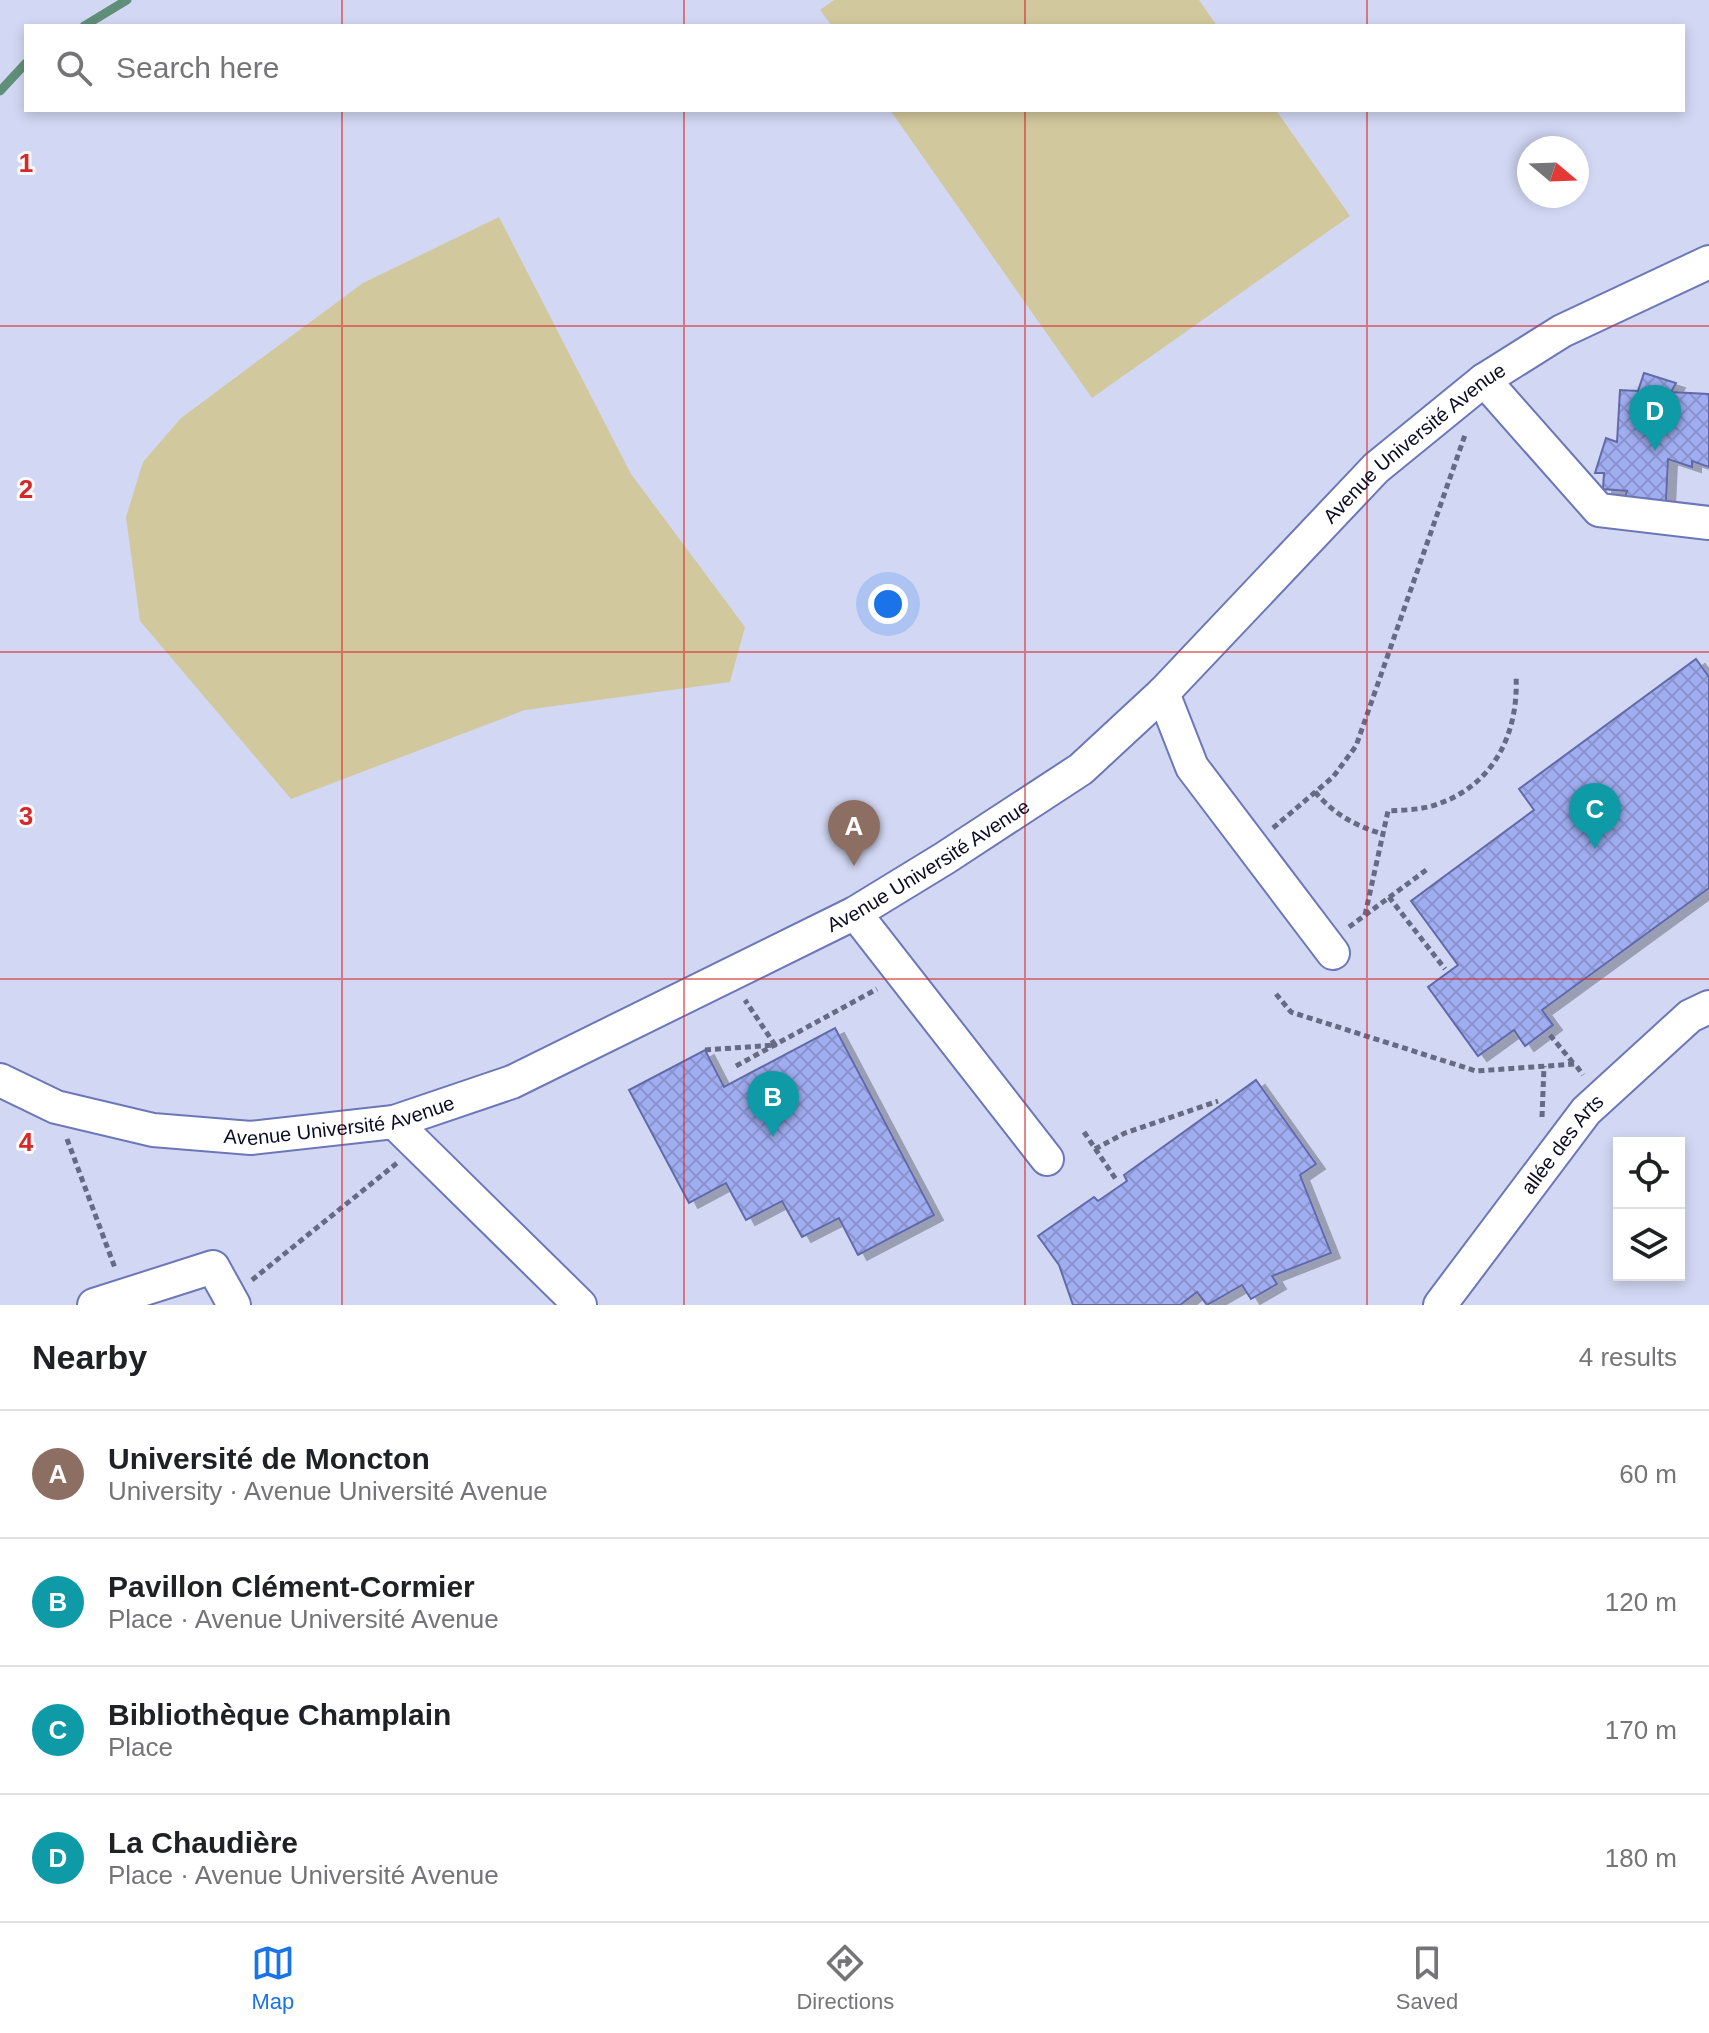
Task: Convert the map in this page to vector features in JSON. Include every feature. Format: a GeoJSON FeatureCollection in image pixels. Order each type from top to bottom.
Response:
{"type":"FeatureCollection","features":[{"type":"Feature","properties":{"kind":"street","name":"Avenue Université Avenue"},"geometry":{"type":"LineString","coordinates":[[0,1080],[56,1107],[153,1130],[251,1138],[394,1122],[512,1082],[855,913],[1081,769],[1163,693],[1376,468],[1484,380],[1562,331],[1709,262]]}},
{"type":"Feature","properties":{"kind":"street"},"geometry":{"type":"LineString","coordinates":[[1484,380],[1599,510],[1709,523]]}},
{"type":"Feature","properties":{"kind":"street"},"geometry":{"type":"LineString","coordinates":[[1163,693],[1192,767],[1330,949]]}},
{"type":"Feature","properties":{"kind":"street"},"geometry":{"type":"LineString","coordinates":[[855,913],[1047,1159]]}},
{"type":"Feature","properties":{"kind":"street","name":"allée des Arts"},"geometry":{"type":"LineString","coordinates":[[1440,1305],[1586,1111],[1690,1016],[1709,1007]]}},
{"type":"Feature","properties":{"kind":"street"},"geometry":{"type":"LineString","coordinates":[[394,1122],[580,1305]]}},
{"type":"Feature","properties":{"kind":"street"},"geometry":{"type":"LineString","coordinates":[[94,1305],[213,1267],[232,1302]]}},
{"type":"Feature","properties":{"kind":"path"},"geometry":{"type":"LineString","coordinates":[[1251,847],[1333,777],[1356,746],[1469,424]]}},
{"type":"Feature","properties":{"kind":"path"},"geometry":{"type":"LineString","coordinates":[[1365,915],[1388,811],[1438,804],[1484,775],[1501,753],[1511,728],[1517,701],[1516,675]]}},
{"type":"Feature","properties":{"kind":"path"},"geometry":{"type":"LineString","coordinates":[[1315,792],[1328,807],[1344,818],[1362,828],[1383,834]]}},
{"type":"Feature","properties":{"kind":"path"},"geometry":{"type":"LineString","coordinates":[[1330,949],[1365,915],[1429,868]]}},
{"type":"Feature","properties":{"kind":"path"},"geometry":{"type":"LineString","coordinates":[[1389,897],[1445,969]]}},
{"type":"Feature","properties":{"kind":"path"},"geometry":{"type":"LineString","coordinates":[[729,975],[775,1045]]}},
{"type":"Feature","properties":{"kind":"path"},"geometry":{"type":"LineString","coordinates":[[736,1066],[902,975]]}},
{"type":"Feature","properties":{"kind":"path"},"geometry":{"type":"LineString","coordinates":[[1276,994],[1291,1012],[1476,1071],[1575,1064]]}},
{"type":"Feature","properties":{"kind":"path"},"geometry":{"type":"LineString","coordinates":[[1550,1035],[1601,1097]]}},
{"type":"Feature","properties":{"kind":"path"},"geometry":{"type":"LineString","coordinates":[[705,1050],[775,1045]]}},
{"type":"Feature","properties":{"kind":"path"},"geometry":{"type":"LineString","coordinates":[[1095,1149],[1125,1133],[1218,1101]]}},
{"type":"Feature","properties":{"kind":"path"},"geometry":{"type":"LineString","coordinates":[[56,1107],[125,1295]]}},
{"type":"Feature","properties":{"kind":"path"},"geometry":{"type":"LineString","coordinates":[[1084,1132],[1117,1181]]}},
{"type":"Feature","properties":{"kind":"path"},"geometry":{"type":"LineString","coordinates":[[232,1302],[418,1146]]}},
{"type":"Feature","properties":{"kind":"shaded area"},"geometry":{"type":"Polygon","coordinates":[[[834,0],[1199,0],[1216,24],[830,24],[820,10],[834,0]]]}},
{"type":"Feature","properties":{"kind":"shaded area"},"geometry":{"type":"Polygon","coordinates":[[[891,112],[1277,112],[1350,216],[1092,398],[891,112]]]}},
{"type":"Feature","properties":{"kind":"shaded area"},"geometry":{"type":"Polygon","coordinates":[[[499,217],[631,474],[745,627],[730,682],[525,710],[291,799],[140,621],[126,517],[143,462],[181,418],[363,283],[499,217]]]}},
{"type":"Feature","properties":{"kind":"building"},"geometry":{"type":"Polygon","coordinates":[[[1644,373],[1676,383],[1671,392],[1709,394],[1709,467],[1692,461],[1692,467],[1668,459],[1666,501],[1623,504],[1627,491],[1603,489],[1604,473],[1595,473],[1606,438],[1617,442],[1620,390],[1638,391],[1644,373]]]}},
{"type":"Feature","properties":{"kind":"building"},"geometry":{"type":"Polygon","coordinates":[[[1696,659],[1709,677],[1709,888],[1542,1010],[1553,1025],[1525,1046],[1514,1030],[1478,1056],[1428,987],[1458,965],[1411,901],[1534,810],[1519,789],[1696,659]]]}},
{"type":"Feature","properties":{"kind":"building"},"geometry":{"type":"Polygon","coordinates":[[[835,1028],[934,1215],[858,1255],[839,1218],[802,1237],[782,1201],[746,1220],[726,1183],[689,1203],[629,1090],[705,1050],[724,1087],[835,1028]]]}},
{"type":"Feature","properties":{"kind":"building"},"geometry":{"type":"Polygon","coordinates":[[[1256,1080],[1316,1164],[1300,1175],[1331,1253],[1272,1276],[1277,1284],[1251,1299],[1242,1285],[1207,1305],[1197,1292],[1180,1305],[1073,1305],[1059,1265],[1038,1236],[1094,1197],[1098,1201],[1127,1181],[1124,1175],[1256,1080]]]}},
{"type":"Feature","properties":{"kind":"waterway"},"geometry":{"type":"LineString","coordinates":[[87,24],[127,0]]}},
{"type":"Feature","properties":{"kind":"waterway"},"geometry":{"type":"LineString","coordinates":[[0,91],[24,65]]}},
{"type":"Feature","properties":{"kind":"place","name":"La Chaudière"},"geometry":{"type":"Point","coordinates":[1655,451]}},
{"type":"Feature","properties":{"kind":"place","name":"Bibliothèque Champlain"},"geometry":{"type":"Point","coordinates":[1595,849]}},
{"type":"Feature","properties":{"kind":"place","name":"Université de Moncton"},"geometry":{"type":"Point","coordinates":[854,866]}},
{"type":"Feature","properties":{"kind":"place","name":"Pavillon Clément-Cormier"},"geometry":{"type":"Point","coordinates":[773,1137]}}]}
